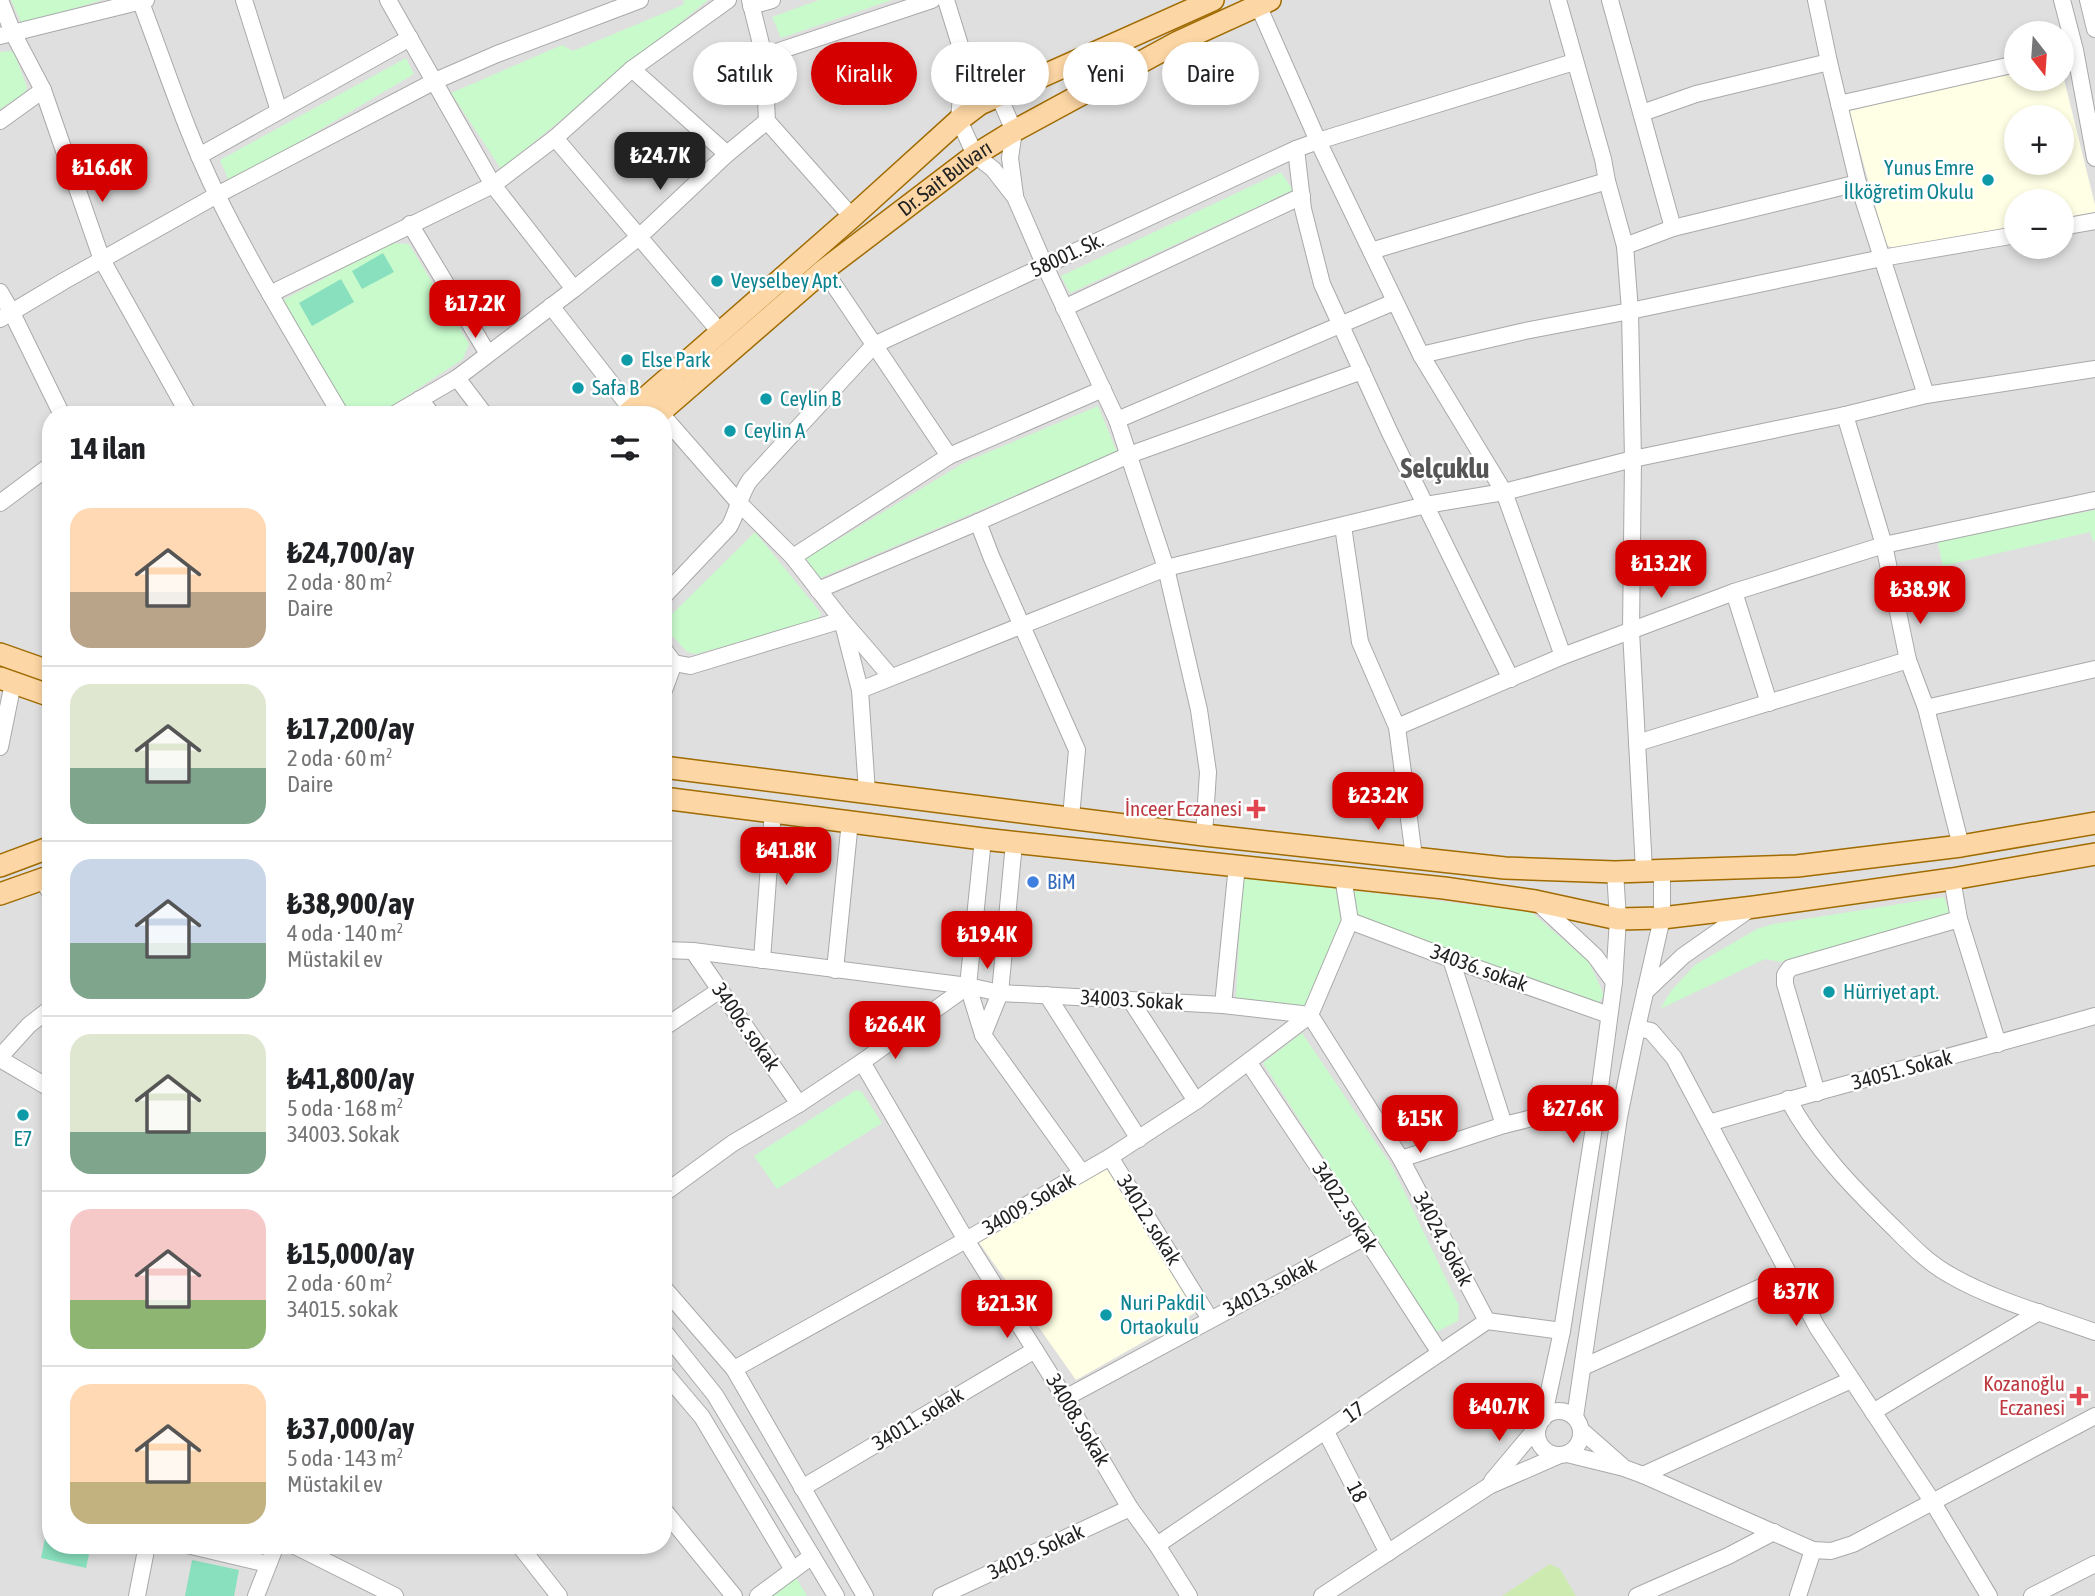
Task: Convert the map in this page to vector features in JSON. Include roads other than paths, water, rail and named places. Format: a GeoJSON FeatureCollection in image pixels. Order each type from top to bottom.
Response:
{"type":"FeatureCollection","features":[{"type":"Feature","properties":{"kind":"main road","name":"Dr. Sait Bulvarı"},"geometry":{"type":"LineString","coordinates":[[1049,72],[1213,0]]}},
{"type":"Feature","properties":{"kind":"main road","name":"Dr. Sait Bulvarı"},"geometry":{"type":"LineString","coordinates":[[670,406],[824,270],[975,155],[1178,42],[1264,2]]}},
{"type":"Feature","properties":{"kind":"main road","name":"Dr. Sait Bulvarı"},"geometry":{"type":"LineString","coordinates":[[636,406],[979,105]]}},
{"type":"Feature","properties":{"kind":"main road"},"geometry":{"type":"LineString","coordinates":[[0,654],[42,669]]}},
{"type":"Feature","properties":{"kind":"main road"},"geometry":{"type":"LineString","coordinates":[[7,681],[42,693]]}},
{"type":"Feature","properties":{"kind":"main road"},"geometry":{"type":"LineString","coordinates":[[672,768],[1204,835],[1505,867],[1615,872],[1797,866],[1961,846],[2095,823]]}},
{"type":"Feature","properties":{"kind":"main road"},"geometry":{"type":"LineString","coordinates":[[672,799],[983,839],[1237,865],[1535,901],[1618,919],[1662,918],[1754,906],[1952,879],[2095,854]]}},
{"type":"Feature","properties":{"kind":"main road"},"geometry":{"type":"LineString","coordinates":[[0,866],[42,850]]}},
{"type":"Feature","properties":{"kind":"main road"},"geometry":{"type":"LineString","coordinates":[[0,894],[42,884]]}},
{"type":"Feature","properties":{"kind":"street"},"geometry":{"type":"LineString","coordinates":[[0,0],[7,35],[43,90],[102,260],[184,406]]}},
{"type":"Feature","properties":{"kind":"street"},"geometry":{"type":"LineString","coordinates":[[244,0],[279,111]]}},
{"type":"Feature","properties":{"kind":"street"},"geometry":{"type":"LineString","coordinates":[[388,0],[493,185],[574,289]]}},
{"type":"Feature","properties":{"kind":"street"},"geometry":{"type":"LineString","coordinates":[[6,315],[218,195],[435,81],[497,54],[640,0]]}},
{"type":"Feature","properties":{"kind":"street"},"geometry":{"type":"LineString","coordinates":[[270,294],[493,185],[555,138],[632,69],[728,0]]}},
{"type":"Feature","properties":{"kind":"street"},"geometry":{"type":"LineString","coordinates":[[761,42],[751,3],[772,0]]}},
{"type":"Feature","properties":{"kind":"street"},"geometry":{"type":"LineString","coordinates":[[797,45],[932,0]]}},
{"type":"Feature","properties":{"kind":"street"},"geometry":{"type":"LineString","coordinates":[[946,0],[959,42]]}},
{"type":"Feature","properties":{"kind":"street"},"geometry":{"type":"LineString","coordinates":[[1322,1596],[1489,1486],[1563,1454],[1578,1444],[1583,1367],[1619,1117],[1662,918],[1653,870],[1637,743],[1631,631],[1633,459],[1630,311],[1625,246],[1558,0]]}},
{"type":"Feature","properties":{"kind":"street"},"geometry":{"type":"LineString","coordinates":[[1610,0],[1673,228]]}},
{"type":"Feature","properties":{"kind":"street"},"geometry":{"type":"LineString","coordinates":[[1816,0],[1858,183],[1926,395]]}},
{"type":"Feature","properties":{"kind":"street"},"geometry":{"type":"LineString","coordinates":[[2062,0],[2064,21]]}},
{"type":"Feature","properties":{"kind":"street"},"geometry":{"type":"LineString","coordinates":[[2088,0],[2095,29]]}},
{"type":"Feature","properties":{"kind":"street"},"geometry":{"type":"LineString","coordinates":[[7,35],[142,1],[200,156],[218,195],[270,294],[336,406]]}},
{"type":"Feature","properties":{"kind":"street"},"geometry":{"type":"LineString","coordinates":[[1264,2],[1318,141],[1394,302],[1421,355],[1504,492],[1563,656]]}},
{"type":"Feature","properties":{"kind":"street"},"geometry":{"type":"LineString","coordinates":[[200,156],[410,38]]}},
{"type":"Feature","properties":{"kind":"street","name":"58001. Sk."},"geometry":{"type":"LineString","coordinates":[[672,587],[729,527],[736,516],[743,490],[750,480],[874,345],[1296,149],[1574,62]]}},
{"type":"Feature","properties":{"kind":"street"},"geometry":{"type":"LineString","coordinates":[[1642,113],[1696,94],[1829,62]]}},
{"type":"Feature","properties":{"kind":"street"},"geometry":{"type":"LineString","coordinates":[[1839,104],[2004,67]]}},
{"type":"Feature","properties":{"kind":"street"},"geometry":{"type":"LineString","coordinates":[[632,69],[727,154]]}},
{"type":"Feature","properties":{"kind":"street"},"geometry":{"type":"LineString","coordinates":[[2074,75],[2095,158]]}},
{"type":"Feature","properties":{"kind":"street"},"geometry":{"type":"LineString","coordinates":[[0,121],[43,90]]}},
{"type":"Feature","properties":{"kind":"street"},"geometry":{"type":"LineString","coordinates":[[766,105],[767,121],[852,217]]}},
{"type":"Feature","properties":{"kind":"street"},"geometry":{"type":"LineString","coordinates":[[960,105],[959,120],[975,155],[993,169],[1015,197],[1117,420],[1129,455],[1166,568],[1199,710],[1209,772],[1204,835]]}},
{"type":"Feature","properties":{"kind":"street"},"geometry":{"type":"LineString","coordinates":[[1003,105],[1014,131],[1010,158],[1015,197]]}},
{"type":"Feature","properties":{"kind":"street"},"geometry":{"type":"LineString","coordinates":[[408,406],[457,378],[574,289],[639,237],[727,154],[767,121]]}},
{"type":"Feature","properties":{"kind":"street"},"geometry":{"type":"LineString","coordinates":[[555,138],[720,332]]}},
{"type":"Feature","properties":{"kind":"street"},"geometry":{"type":"LineString","coordinates":[[1296,149],[1303,209],[1322,284],[1511,679]]}},
{"type":"Feature","properties":{"kind":"street"},"geometry":{"type":"LineString","coordinates":[[1371,251],[1607,181]]}},
{"type":"Feature","properties":{"kind":"street"},"geometry":{"type":"LineString","coordinates":[[1625,246],[1673,228],[1858,183]]}},
{"type":"Feature","properties":{"kind":"street"},"geometry":{"type":"LineString","coordinates":[[1065,308],[1302,195]]}},
{"type":"Feature","properties":{"kind":"street"},"geometry":{"type":"LineString","coordinates":[[2074,225],[2095,221]]}},
{"type":"Feature","properties":{"kind":"street"},"geometry":{"type":"LineString","coordinates":[[410,224],[488,354]]}},
{"type":"Feature","properties":{"kind":"street"},"geometry":{"type":"LineString","coordinates":[[1421,355],[1882,258],[2004,237]]}},
{"type":"Feature","properties":{"kind":"street"},"geometry":{"type":"LineString","coordinates":[[824,270],[950,456]]}},
{"type":"Feature","properties":{"kind":"street"},"geometry":{"type":"LineString","coordinates":[[0,292],[6,315],[57,406]]}},
{"type":"Feature","properties":{"kind":"street"},"geometry":{"type":"LineString","coordinates":[[1117,420],[1394,302]]}},
{"type":"Feature","properties":{"kind":"street"},"geometry":{"type":"LineString","coordinates":[[551,306],[625,406]]}},
{"type":"Feature","properties":{"kind":"street"},"geometry":{"type":"LineString","coordinates":[[860,690],[1166,568],[1426,505],[1504,492],[1633,459],[1845,415],[1926,395],[2095,369]]}},
{"type":"Feature","properties":{"kind":"street"},"geometry":{"type":"LineString","coordinates":[[818,590],[1129,455],[1362,371]]}},
{"type":"Feature","properties":{"kind":"street"},"geometry":{"type":"LineString","coordinates":[[457,378],[478,406]]}},
{"type":"Feature","properties":{"kind":"street"},"geometry":{"type":"LineString","coordinates":[[793,557],[950,456],[1102,389]]}},
{"type":"Feature","properties":{"kind":"street"},"geometry":{"type":"LineString","coordinates":[[420,399],[425,406]]}},
{"type":"Feature","properties":{"kind":"street"},"geometry":{"type":"LineString","coordinates":[[1845,415],[1884,545],[1908,660],[1926,708],[1961,846]]}},
{"type":"Feature","properties":{"kind":"street"},"geometry":{"type":"LineString","coordinates":[[672,429],[738,503],[793,557],[891,677]]}},
{"type":"Feature","properties":{"kind":"street"},"geometry":{"type":"LineString","coordinates":[[0,503],[42,472]]}},
{"type":"Feature","properties":{"kind":"street"},"geometry":{"type":"LineString","coordinates":[[1397,727],[1563,656],[1734,592],[1884,545],[2095,500]]}},
{"type":"Feature","properties":{"kind":"street"},"geometry":{"type":"LineString","coordinates":[[978,522],[1077,750],[1071,817]]}},
{"type":"Feature","properties":{"kind":"street"},"geometry":{"type":"LineString","coordinates":[[1343,526],[1360,642],[1397,727],[1414,857]]}},
{"type":"Feature","properties":{"kind":"street"},"geometry":{"type":"LineString","coordinates":[[1734,592],[1769,703]]}},
{"type":"Feature","properties":{"kind":"street"},"geometry":{"type":"LineString","coordinates":[[672,660],[690,666],[842,620]]}},
{"type":"Feature","properties":{"kind":"street"},"geometry":{"type":"LineString","coordinates":[[842,620],[860,690],[867,792]]}},
{"type":"Feature","properties":{"kind":"street"},"geometry":{"type":"LineString","coordinates":[[1637,743],[1908,660]]}},
{"type":"Feature","properties":{"kind":"street"},"geometry":{"type":"LineString","coordinates":[[672,669],[674,663]]}},
{"type":"Feature","properties":{"kind":"street"},"geometry":{"type":"LineString","coordinates":[[1926,708],[2095,668]]}},
{"type":"Feature","properties":{"kind":"street"},"geometry":{"type":"LineString","coordinates":[[0,747],[7,681]]}},
{"type":"Feature","properties":{"kind":"street"},"geometry":{"type":"LineString","coordinates":[[762,960],[772,811]]}},
{"type":"Feature","properties":{"kind":"street"},"geometry":{"type":"LineString","coordinates":[[835,970],[850,821]]}},
{"type":"Feature","properties":{"kind":"street"},"geometry":{"type":"LineString","coordinates":[[983,839],[968,986],[983,1035],[1082,1173]]}},
{"type":"Feature","properties":{"kind":"street"},"geometry":{"type":"LineString","coordinates":[[983,1035],[1000,993],[1014,842]]}},
{"type":"Feature","properties":{"kind":"street"},"geometry":{"type":"LineString","coordinates":[[1223,1005],[1237,865]]}},
{"type":"Feature","properties":{"kind":"street"},"geometry":{"type":"LineString","coordinates":[[1615,872],[1618,919],[1614,982],[1562,1331],[1538,1439],[1546,1451],[1624,1468],[1813,1550],[1831,1551],[1853,1544],[2095,1416]]}},
{"type":"Feature","properties":{"kind":"street"},"geometry":{"type":"LineString","coordinates":[[1310,1015],[1350,921],[1343,877]]}},
{"type":"Feature","properties":{"kind":"street"},"geometry":{"type":"LineString","coordinates":[[1952,879],[1959,919],[1998,1044]]}},
{"type":"Feature","properties":{"kind":"street"},"geometry":{"type":"LineString","coordinates":[[1535,901],[1595,956],[1614,982]]}},
{"type":"Feature","properties":{"kind":"street"},"geometry":{"type":"LineString","coordinates":[[1645,992],[1683,956],[1754,906]]}},
{"type":"Feature","properties":{"kind":"street"},"geometry":{"type":"LineString","coordinates":[[1817,1093],[1785,984],[1785,975],[1790,968],[1959,919]]}},
{"type":"Feature","properties":{"kind":"street","name":"34036. sokak"},"geometry":{"type":"LineString","coordinates":[[1350,921],[1609,1014]]}},
{"type":"Feature","properties":{"kind":"street","name":"34003. Sokak"},"geometry":{"type":"LineString","coordinates":[[672,950],[968,986],[1000,993],[1223,1005],[1310,1015]]}},
{"type":"Feature","properties":{"kind":"street","name":"34006. sokak"},"geometry":{"type":"LineString","coordinates":[[693,951],[799,1104]]}},
{"type":"Feature","properties":{"kind":"street"},"geometry":{"type":"LineString","coordinates":[[1451,959],[1504,1125]]}},
{"type":"Feature","properties":{"kind":"street"},"geometry":{"type":"LineString","coordinates":[[672,1187],[733,1143],[862,1062],[968,986]]}},
{"type":"Feature","properties":{"kind":"street"},"geometry":{"type":"LineString","coordinates":[[672,1020],[720,990]]}},
{"type":"Feature","properties":{"kind":"street"},"geometry":{"type":"LineString","coordinates":[[1047,995],[1139,1139]]}},
{"type":"Feature","properties":{"kind":"street"},"geometry":{"type":"LineString","coordinates":[[1131,1001],[1196,1101]]}},
{"type":"Feature","properties":{"kind":"street"},"geometry":{"type":"LineString","coordinates":[[42,1015],[0,1058],[42,1084]]}},
{"type":"Feature","properties":{"kind":"street","name":"34009. Sokak"},"geometry":{"type":"LineString","coordinates":[[734,1369],[1110,1157],[1196,1101],[1310,1015]]}},
{"type":"Feature","properties":{"kind":"street","name":"34024. Sokak"},"geometry":{"type":"LineString","coordinates":[[1310,1015],[1401,1159],[1487,1321]]}},
{"type":"Feature","properties":{"kind":"street","name":"34051. Sokak"},"geometry":{"type":"LineString","coordinates":[[1709,1123],[2095,1016]]}},
{"type":"Feature","properties":{"kind":"street"},"geometry":{"type":"LineString","coordinates":[[1637,1028],[1651,1031],[1674,1058],[1817,1327],[1932,1502],[1989,1596]]}},
{"type":"Feature","properties":{"kind":"street","name":"34008. Sokak"},"geometry":{"type":"LineString","coordinates":[[862,1062],[966,1240],[1130,1508],[1189,1596]]}},
{"type":"Feature","properties":{"kind":"street","name":"34022. sokak"},"geometry":{"type":"LineString","coordinates":[[1249,1063],[1440,1353]]}},
{"type":"Feature","properties":{"kind":"street"},"geometry":{"type":"LineString","coordinates":[[1788,1099],[1801,1124],[1830,1160],[1868,1203],[1927,1260],[1951,1276],[1985,1292],[2095,1332]]}},
{"type":"Feature","properties":{"kind":"street"},"geometry":{"type":"LineString","coordinates":[[1401,1159],[1504,1125],[1598,1102]]}},
{"type":"Feature","properties":{"kind":"street","name":"34012. sokak"},"geometry":{"type":"LineString","coordinates":[[1110,1157],[1210,1319]]}},
{"type":"Feature","properties":{"kind":"street","name":"34013. sokak"},"geometry":{"type":"LineString","coordinates":[[1065,1398],[1365,1237]]}},
{"type":"Feature","properties":{"kind":"street"},"geometry":{"type":"LineString","coordinates":[[1583,1367],[1788,1275]]}},
{"type":"Feature","properties":{"kind":"street"},"geometry":{"type":"LineString","coordinates":[[672,1297],[734,1369],[865,1596]]}},
{"type":"Feature","properties":{"kind":"street"},"geometry":{"type":"LineString","coordinates":[[1873,1412],[2039,1312]]}},
{"type":"Feature","properties":{"kind":"street"},"geometry":{"type":"LineString","coordinates":[[1487,1321],[1562,1331]]}},
{"type":"Feature","properties":{"kind":"street","name":"17"},"geometry":{"type":"LineString","coordinates":[[1157,1545],[1487,1321]]}},
{"type":"Feature","properties":{"kind":"street"},"geometry":{"type":"LineString","coordinates":[[672,1341],[715,1395],[836,1596]]}},
{"type":"Feature","properties":{"kind":"street","name":"34011. sokak"},"geometry":{"type":"LineString","coordinates":[[802,1488],[1035,1350]]}},
{"type":"Feature","properties":{"kind":"street"},"geometry":{"type":"LineString","coordinates":[[1643,1475],[1851,1380]]}},
{"type":"Feature","properties":{"kind":"street"},"geometry":{"type":"LineString","coordinates":[[672,1382],[702,1417],[793,1570]]}},
{"type":"Feature","properties":{"kind":"street"},"geometry":{"type":"LineString","coordinates":[[1489,1486],[1548,1414],[1562,1411],[1624,1468]]}},
{"type":"Feature","properties":{"kind":"street","name":"18"},"geometry":{"type":"LineString","coordinates":[[1326,1432],[1388,1553]]}},
{"type":"Feature","properties":{"kind":"street","name":"34019. Sokak"},"geometry":{"type":"LineString","coordinates":[[941,1596],[1130,1508]]}},
{"type":"Feature","properties":{"kind":"street"},"geometry":{"type":"LineString","coordinates":[[672,1520],[734,1596]]}},
{"type":"Feature","properties":{"kind":"street"},"geometry":{"type":"LineString","coordinates":[[1637,1596],[1728,1556],[1774,1532]]}},
{"type":"Feature","properties":{"kind":"street"},"geometry":{"type":"LineString","coordinates":[[1798,1596],[1813,1550]]}},
{"type":"Feature","properties":{"kind":"street"},"geometry":{"type":"LineString","coordinates":[[137,1596],[145,1554]]}},
{"type":"Feature","properties":{"kind":"street"},"geometry":{"type":"LineString","coordinates":[[225,1554],[268,1564]]}},
{"type":"Feature","properties":{"kind":"street"},"geometry":{"type":"LineString","coordinates":[[256,1596],[272,1554]]}},
{"type":"Feature","properties":{"kind":"street"},"geometry":{"type":"LineString","coordinates":[[311,1554],[395,1596]]}},
{"type":"Feature","properties":{"kind":"street"},"geometry":{"type":"LineString","coordinates":[[526,1554],[559,1596]]}},
{"type":"Feature","properties":{"kind":"street"},"geometry":{"type":"LineString","coordinates":[[758,1596],[812,1556]]}},
{"type":"Feature","properties":{"kind":"street"},"geometry":{"type":"LineString","coordinates":[[2032,1596],[2095,1564]]}},
{"type":"Feature","properties":{"kind":"place","name":"Yunus Emre İlköğretim Okulu"},"geometry":{"type":"Point","coordinates":[1988,180]}},
{"type":"Feature","properties":{"kind":"place","name":"Veyselbey Apt."},"geometry":{"type":"Point","coordinates":[717,281]}},
{"type":"Feature","properties":{"kind":"place","name":"Else Park"},"geometry":{"type":"Point","coordinates":[627,360]}},
{"type":"Feature","properties":{"kind":"place","name":"Safa B"},"geometry":{"type":"Point","coordinates":[578,388]}},
{"type":"Feature","properties":{"kind":"place","name":"Ceylin B"},"geometry":{"type":"Point","coordinates":[766,399]}},
{"type":"Feature","properties":{"kind":"place","name":"Ceylin A"},"geometry":{"type":"Point","coordinates":[730,431]}},
{"type":"Feature","properties":{"kind":"place","name":"İnceer Eczanesi"},"geometry":{"type":"Point","coordinates":[1256,809]}},
{"type":"Feature","properties":{"kind":"place","name":"BiM"},"geometry":{"type":"Point","coordinates":[1033,882]}},
{"type":"Feature","properties":{"kind":"place","name":"Hürriyet apt."},"geometry":{"type":"Point","coordinates":[1829,992]}},
{"type":"Feature","properties":{"kind":"place","name":"E7"},"geometry":{"type":"Point","coordinates":[23,1115]}},
{"type":"Feature","properties":{"kind":"place","name":"Nuri Pakdil Ortaokulu"},"geometry":{"type":"Point","coordinates":[1106,1315]}},
{"type":"Feature","properties":{"kind":"place","name":"Kozanoğlu Eczanesi"},"geometry":{"type":"Point","coordinates":[2079,1396]}},
{"type":"Feature","properties":{"kind":"district","name":"Selçuklu"},"geometry":{"type":"Point","coordinates":[1445,468]}}]}
